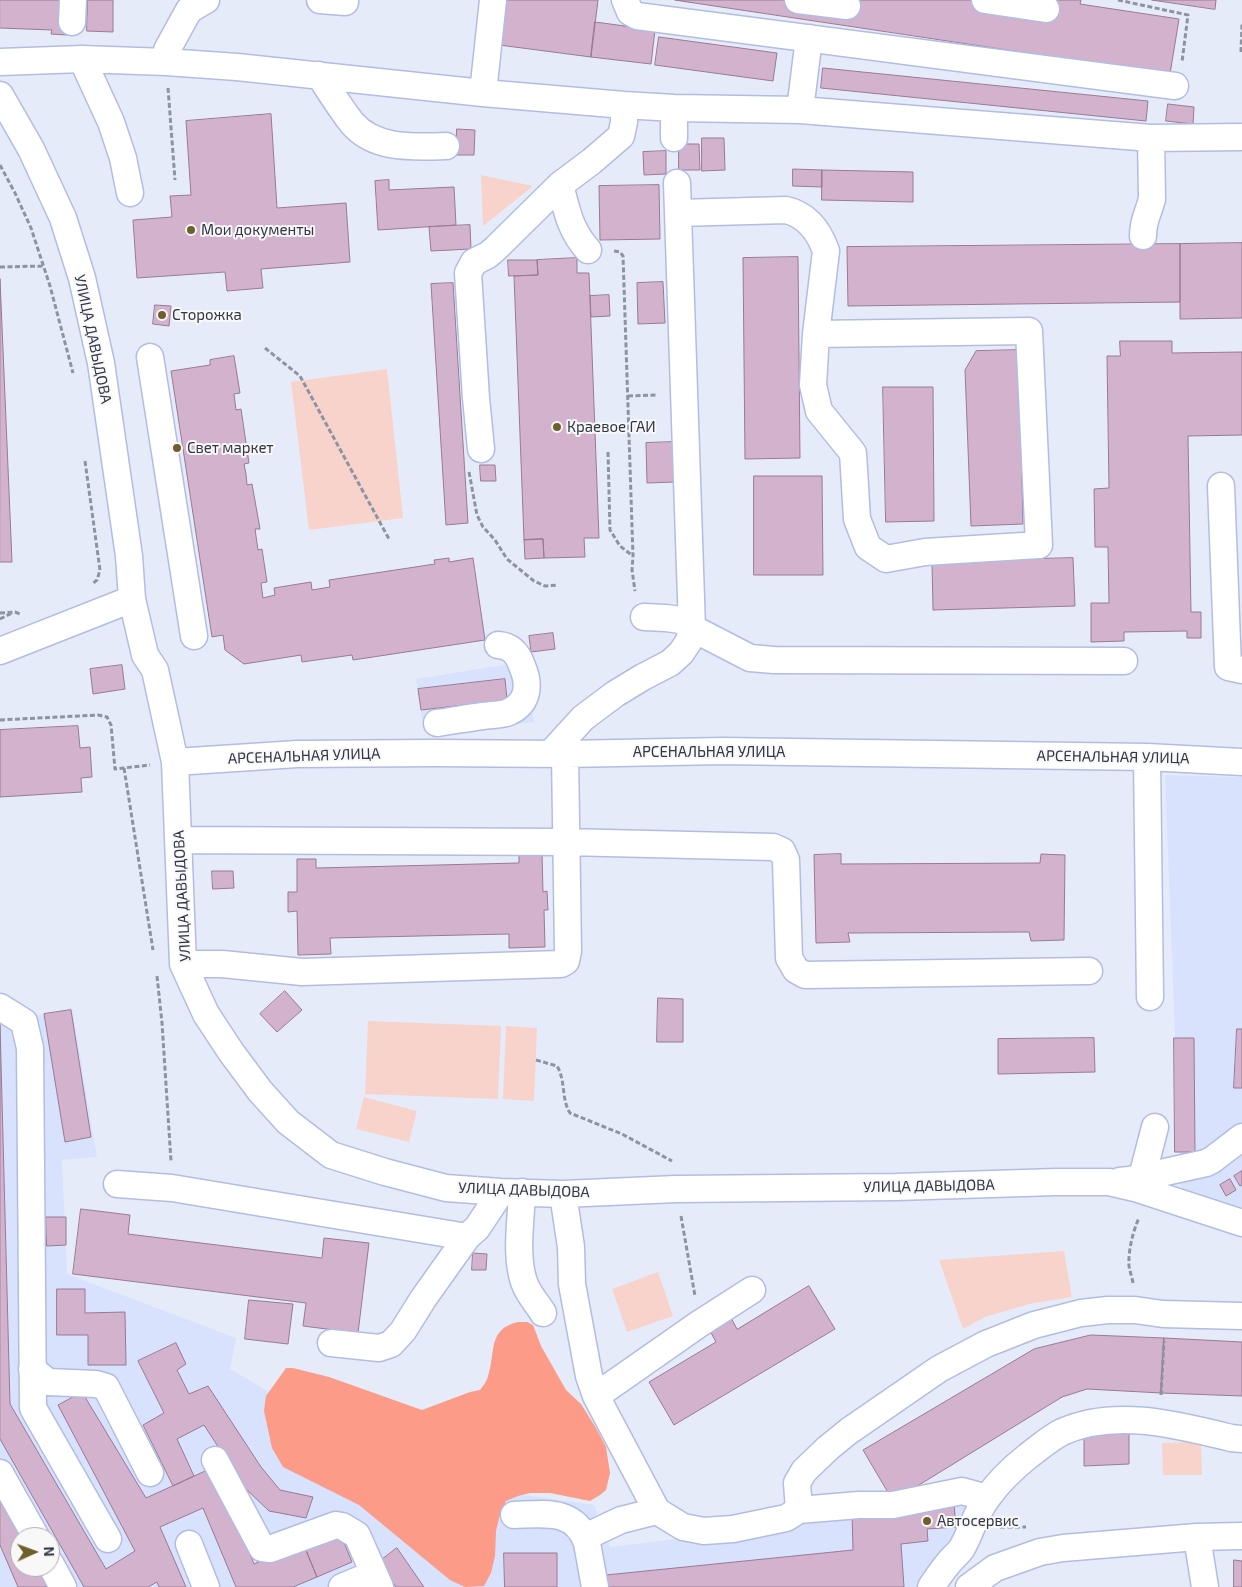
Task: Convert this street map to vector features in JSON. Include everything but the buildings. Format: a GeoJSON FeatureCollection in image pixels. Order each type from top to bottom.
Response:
{"type":"FeatureCollection","features":[{"type":"Feature","properties":{"kind":"street"},"geometry":{"type":"LineString","coordinates":[[166,62],[167,50],[189,10],[206,0]]}},
{"type":"Feature","properties":{"kind":"street"},"geometry":{"type":"LineString","coordinates":[[483,94],[494,0]]}},
{"type":"Feature","properties":{"kind":"street"},"geometry":{"type":"LineString","coordinates":[[625,0],[630,12],[637,16],[808,38],[1163,92]]}},
{"type":"Feature","properties":{"kind":"street"},"geometry":{"type":"LineString","coordinates":[[798,0],[847,6]]}},
{"type":"Feature","properties":{"kind":"street"},"geometry":{"type":"LineString","coordinates":[[985,0],[1046,9]]}},
{"type":"Feature","properties":{"kind":"street"},"geometry":{"type":"LineString","coordinates":[[800,110],[808,38]]}},
{"type":"Feature","properties":{"kind":"street"},"geometry":{"type":"LineString","coordinates":[[82,59],[111,122],[124,158],[130,193]]}},
{"type":"Feature","properties":{"kind":"street"},"geometry":{"type":"LineString","coordinates":[[0,62],[82,59],[166,62],[319,75],[483,94],[624,105],[674,108],[800,110],[1151,138],[1242,137]]}},
{"type":"Feature","properties":{"kind":"street"},"geometry":{"type":"LineString","coordinates":[[319,75],[353,124],[368,136],[396,146],[446,146]]}},
{"type":"Feature","properties":{"kind":"street","name":"УЛИЦА ДАВЫДОВА"},"geometry":{"type":"LineString","coordinates":[[0,95],[31,149],[63,218],[82,278],[101,363],[127,547],[132,599],[145,655],[155,670],[175,762],[183,964],[206,1014],[231,1052],[260,1091],[288,1122],[331,1154],[384,1172],[446,1188],[563,1194],[676,1189],[896,1187],[1109,1182],[1147,1186],[1242,1224]]}},
{"type":"Feature","properties":{"kind":"street"},"geometry":{"type":"LineString","coordinates":[[474,459],[476,398],[468,273],[474,262],[495,250],[560,185],[621,136],[624,122],[624,105]]}},
{"type":"Feature","properties":{"kind":"street"},"geometry":{"type":"LineString","coordinates":[[674,108],[674,138]]}},
{"type":"Feature","properties":{"kind":"street"},"geometry":{"type":"LineString","coordinates":[[1143,236],[1145,216],[1150,209],[1152,199],[1151,138]]}},
{"type":"Feature","properties":{"kind":"street"},"geometry":{"type":"LineString","coordinates":[[183,964],[222,964],[302,972],[561,964],[566,962],[568,951],[565,842],[558,753],[583,718],[643,677],[670,663],[681,653],[689,641],[692,628],[677,184]]}},
{"type":"Feature","properties":{"kind":"street"},"geometry":{"type":"LineString","coordinates":[[560,185],[571,225],[578,240],[588,250]]}},
{"type":"Feature","properties":{"kind":"street"},"geometry":{"type":"LineString","coordinates":[[678,213],[786,210],[804,218],[818,232],[826,251],[816,334],[813,385],[819,411],[853,453],[857,519],[868,547],[886,559],[925,552],[1039,545],[1029,331],[816,334]]}},
{"type":"Feature","properties":{"kind":"street"},"geometry":{"type":"LineString","coordinates":[[150,357],[194,636]]}},
{"type":"Feature","properties":{"kind":"street"},"geometry":{"type":"LineString","coordinates":[[1221,486],[1228,667],[1242,670]]}},
{"type":"Feature","properties":{"kind":"street"},"geometry":{"type":"LineString","coordinates":[[0,651],[132,599]]}},
{"type":"Feature","properties":{"kind":"street"},"geometry":{"type":"LineString","coordinates":[[644,617],[682,620],[692,628],[750,658],[774,660],[1124,661]]}},
{"type":"Feature","properties":{"kind":"street"},"geometry":{"type":"LineString","coordinates":[[436,723],[508,712],[521,705],[527,695],[527,684],[523,667],[515,651],[506,645],[498,645]]}},
{"type":"Feature","properties":{"kind":"street","name":"АРСЕНАЛЬНАЯ УЛИЦА"},"geometry":{"type":"LineString","coordinates":[[175,762],[306,754],[723,751],[1147,757],[1242,762]]}},
{"type":"Feature","properties":{"kind":"street"},"geometry":{"type":"LineString","coordinates":[[1147,757],[1150,997]]}},
{"type":"Feature","properties":{"kind":"street"},"geometry":{"type":"LineString","coordinates":[[179,840],[565,842],[773,847],[782,851],[786,860],[789,958],[796,970],[805,975],[1089,971]]}},
{"type":"Feature","properties":{"kind":"street"},"geometry":{"type":"LineString","coordinates":[[0,1007],[24,1022],[30,1048],[33,1408],[108,1540]]}},
{"type":"Feature","properties":{"kind":"street"},"geometry":{"type":"LineString","coordinates":[[1155,1127],[1147,1186],[1212,1160],[1242,1137]]}},
{"type":"Feature","properties":{"kind":"street"},"geometry":{"type":"LineString","coordinates":[[117,1184],[172,1188],[467,1237]]}},
{"type":"Feature","properties":{"kind":"street"},"geometry":{"type":"LineString","coordinates":[[330,1343],[379,1348],[391,1344],[403,1331],[467,1237],[512,1192]]}},
{"type":"Feature","properties":{"kind":"street"},"geometry":{"type":"LineString","coordinates":[[512,1192],[524,1282],[543,1313]]}},
{"type":"Feature","properties":{"kind":"street"},"geometry":{"type":"LineString","coordinates":[[563,1194],[571,1247],[572,1284],[589,1376],[596,1396],[657,1511],[683,1527],[704,1531],[733,1529],[766,1523],[786,1518],[799,1510],[859,1505],[893,1505],[962,1491],[987,1498]]}},
{"type":"Feature","properties":{"kind":"street"},"geometry":{"type":"LineString","coordinates":[[596,1396],[699,1324],[752,1290]]}},
{"type":"Feature","properties":{"kind":"street"},"geometry":{"type":"LineString","coordinates":[[799,1510],[797,1483],[804,1471],[828,1448],[849,1431],[939,1369],[986,1344],[1034,1325],[1081,1313],[1108,1310],[1135,1310],[1163,1314],[1242,1316]]}},
{"type":"Feature","properties":{"kind":"street"},"geometry":{"type":"LineString","coordinates":[[32,1369],[48,1382],[96,1384],[106,1388],[150,1473]]}},
{"type":"Feature","properties":{"kind":"street"},"geometry":{"type":"LineString","coordinates":[[931,1587],[946,1566],[961,1550],[987,1498],[1010,1472],[1043,1444],[1062,1432],[1111,1420],[1161,1422],[1242,1439]]}},
{"type":"Feature","properties":{"kind":"street"},"geometry":{"type":"LineString","coordinates":[[215,1460],[262,1548],[270,1549],[336,1525],[342,1526],[357,1536],[376,1581],[342,1587]]}},
{"type":"Feature","properties":{"kind":"street"},"geometry":{"type":"LineString","coordinates":[[0,1473],[30,1527]]}},
{"type":"Feature","properties":{"kind":"street"},"geometry":{"type":"LineString","coordinates":[[585,1537],[621,1520],[657,1511]]}},
{"type":"Feature","properties":{"kind":"street"},"geometry":{"type":"LineString","coordinates":[[514,1515],[554,1514],[567,1517],[575,1522],[585,1537],[595,1587]]}},
{"type":"Feature","properties":{"kind":"street"},"geometry":{"type":"LineString","coordinates":[[970,1587],[995,1568],[1040,1552],[1081,1545],[1197,1537],[1242,1536]]}},
{"type":"Feature","properties":{"kind":"street"},"geometry":{"type":"LineString","coordinates":[[1197,1537],[1205,1587]]}},
{"type":"Feature","properties":{"kind":"street"},"geometry":{"type":"LineString","coordinates":[[189,1544],[206,1587]]}},
{"type":"Feature","properties":{"kind":"path"},"geometry":{"type":"LineString","coordinates":[[1118,0],[1188,14],[1180,81],[1163,92]]}},
{"type":"Feature","properties":{"kind":"path"},"geometry":{"type":"LineString","coordinates":[[1241,52],[1242,24]]}},
{"type":"Feature","properties":{"kind":"path"},"geometry":{"type":"LineString","coordinates":[[168,98],[175,180]]}},
{"type":"Feature","properties":{"kind":"path"},"geometry":{"type":"LineString","coordinates":[[0,165],[31,228],[74,379]]}},
{"type":"Feature","properties":{"kind":"path"},"geometry":{"type":"LineString","coordinates":[[588,250],[620,252],[622,256],[632,570],[636,604],[644,617]]}},
{"type":"Feature","properties":{"kind":"path"},"geometry":{"type":"LineString","coordinates":[[0,267],[43,266]]}},
{"type":"Feature","properties":{"kind":"path"},"geometry":{"type":"LineString","coordinates":[[265,348],[300,376],[389,539]]}},
{"type":"Feature","properties":{"kind":"path"},"geometry":{"type":"LineString","coordinates":[[608,452],[610,530],[620,546],[633,556]]}},
{"type":"Feature","properties":{"kind":"path"},"geometry":{"type":"LineString","coordinates":[[85,455],[100,570],[97,580],[90,586]]}},
{"type":"Feature","properties":{"kind":"path"},"geometry":{"type":"LineString","coordinates":[[474,459],[477,515],[483,527],[495,540],[507,558],[534,581],[545,586],[558,584]]}},
{"type":"Feature","properties":{"kind":"path"},"geometry":{"type":"LineString","coordinates":[[0,613],[15,612],[0,619]]}},
{"type":"Feature","properties":{"kind":"path"},"geometry":{"type":"LineString","coordinates":[[0,720],[98,714],[107,717],[111,725],[115,768],[124,768],[153,952]]}},
{"type":"Feature","properties":{"kind":"path"},"geometry":{"type":"LineString","coordinates":[[156,971],[162,1024],[168,1140],[170,1145]]}},
{"type":"Feature","properties":{"kind":"path"},"geometry":{"type":"LineString","coordinates":[[536,1060],[558,1066],[562,1075],[566,1107],[570,1113],[622,1134],[676,1163]]}},
{"type":"Feature","properties":{"kind":"path"},"geometry":{"type":"LineString","coordinates":[[1135,1310],[1133,1284],[1129,1266],[1131,1248],[1147,1186]]}},
{"type":"Feature","properties":{"kind":"path"},"geometry":{"type":"LineString","coordinates":[[676,1189],[689,1261]]}},
{"type":"Feature","properties":{"kind":"path"},"geometry":{"type":"LineString","coordinates":[[1161,1393],[1164,1338]]}},
{"type":"Feature","properties":{"kind":"path"},"geometry":{"type":"LineString","coordinates":[[999,1527],[1032,1527]]}},
{"type":"Feature","properties":{"kind":"shaded area"},"geometry":{"type":"Polygon","coordinates":[[[481,175],[533,186],[483,226],[481,175]]]}},
{"type":"Feature","properties":{"kind":"shaded area"},"geometry":{"type":"Polygon","coordinates":[[[387,369],[403,518],[309,530],[291,382],[387,369]]]}},
{"type":"Feature","properties":{"kind":"shaded area"},"geometry":{"type":"Polygon","coordinates":[[[523,662],[534,722],[424,732],[416,679],[523,662]]]}},
{"type":"Feature","properties":{"kind":"shaded area"},"geometry":{"type":"Polygon","coordinates":[[[1165,775],[1242,777],[1242,1208],[1181,1191],[1165,775]]]}},
{"type":"Feature","properties":{"kind":"shaded area"},"geometry":{"type":"Polygon","coordinates":[[[72,1008],[97,1157],[62,1160],[67,1274],[236,1338],[230,1369],[439,1491],[523,1495],[594,1505],[610,1547],[852,1518],[982,1487],[932,1587],[0,1587],[0,1014],[16,1020],[72,1008]]]}},
{"type":"Feature","properties":{"kind":"shaded area"},"geometry":{"type":"Polygon","coordinates":[[[368,1021],[501,1026],[498,1099],[365,1094],[368,1021]]]}},
{"type":"Feature","properties":{"kind":"shaded area"},"geometry":{"type":"Polygon","coordinates":[[[506,1026],[537,1028],[534,1101],[503,1099],[506,1026]]]}},
{"type":"Feature","properties":{"kind":"shaded area"},"geometry":{"type":"Polygon","coordinates":[[[364,1097],[417,1111],[409,1142],[356,1129],[364,1097]]]}},
{"type":"Feature","properties":{"kind":"shaded area"},"geometry":{"type":"Polygon","coordinates":[[[1064,1251],[1072,1297],[1029,1304],[985,1317],[963,1329],[939,1260],[1064,1251]]]}},
{"type":"Feature","properties":{"kind":"shaded area"},"geometry":{"type":"Polygon","coordinates":[[[658,1272],[673,1316],[627,1332],[612,1289],[658,1272]]]}},
{"type":"Feature","properties":{"kind":"shaded area"},"geometry":{"type":"Polygon","coordinates":[[[527,1322],[533,1325],[541,1346],[566,1390],[581,1404],[596,1428],[606,1447],[610,1473],[606,1490],[590,1501],[550,1493],[530,1493],[506,1501],[496,1531],[495,1556],[491,1573],[484,1586],[465,1587],[450,1580],[359,1505],[283,1467],[272,1448],[264,1411],[266,1396],[286,1368],[329,1377],[422,1410],[480,1390],[487,1378],[497,1336],[508,1325],[527,1322]]]}},
{"type":"Feature","properties":{"kind":"shaded area"},"geometry":{"type":"Polygon","coordinates":[[[1201,1442],[1202,1475],[1163,1475],[1162,1443],[1201,1442]]]}},
{"type":"Feature","properties":{"kind":"place","name":"Мои документы"},"geometry":{"type":"Point","coordinates":[191,230]}},
{"type":"Feature","properties":{"kind":"place","name":"Сторожка"},"geometry":{"type":"Point","coordinates":[162,315]}},
{"type":"Feature","properties":{"kind":"place","name":"Краевое ГАИ"},"geometry":{"type":"Point","coordinates":[557,427]}},
{"type":"Feature","properties":{"kind":"place","name":"Свет маркет"},"geometry":{"type":"Point","coordinates":[177,448]}},
{"type":"Feature","properties":{"kind":"place","name":"Автосервис"},"geometry":{"type":"Point","coordinates":[927,1521]}}]}
